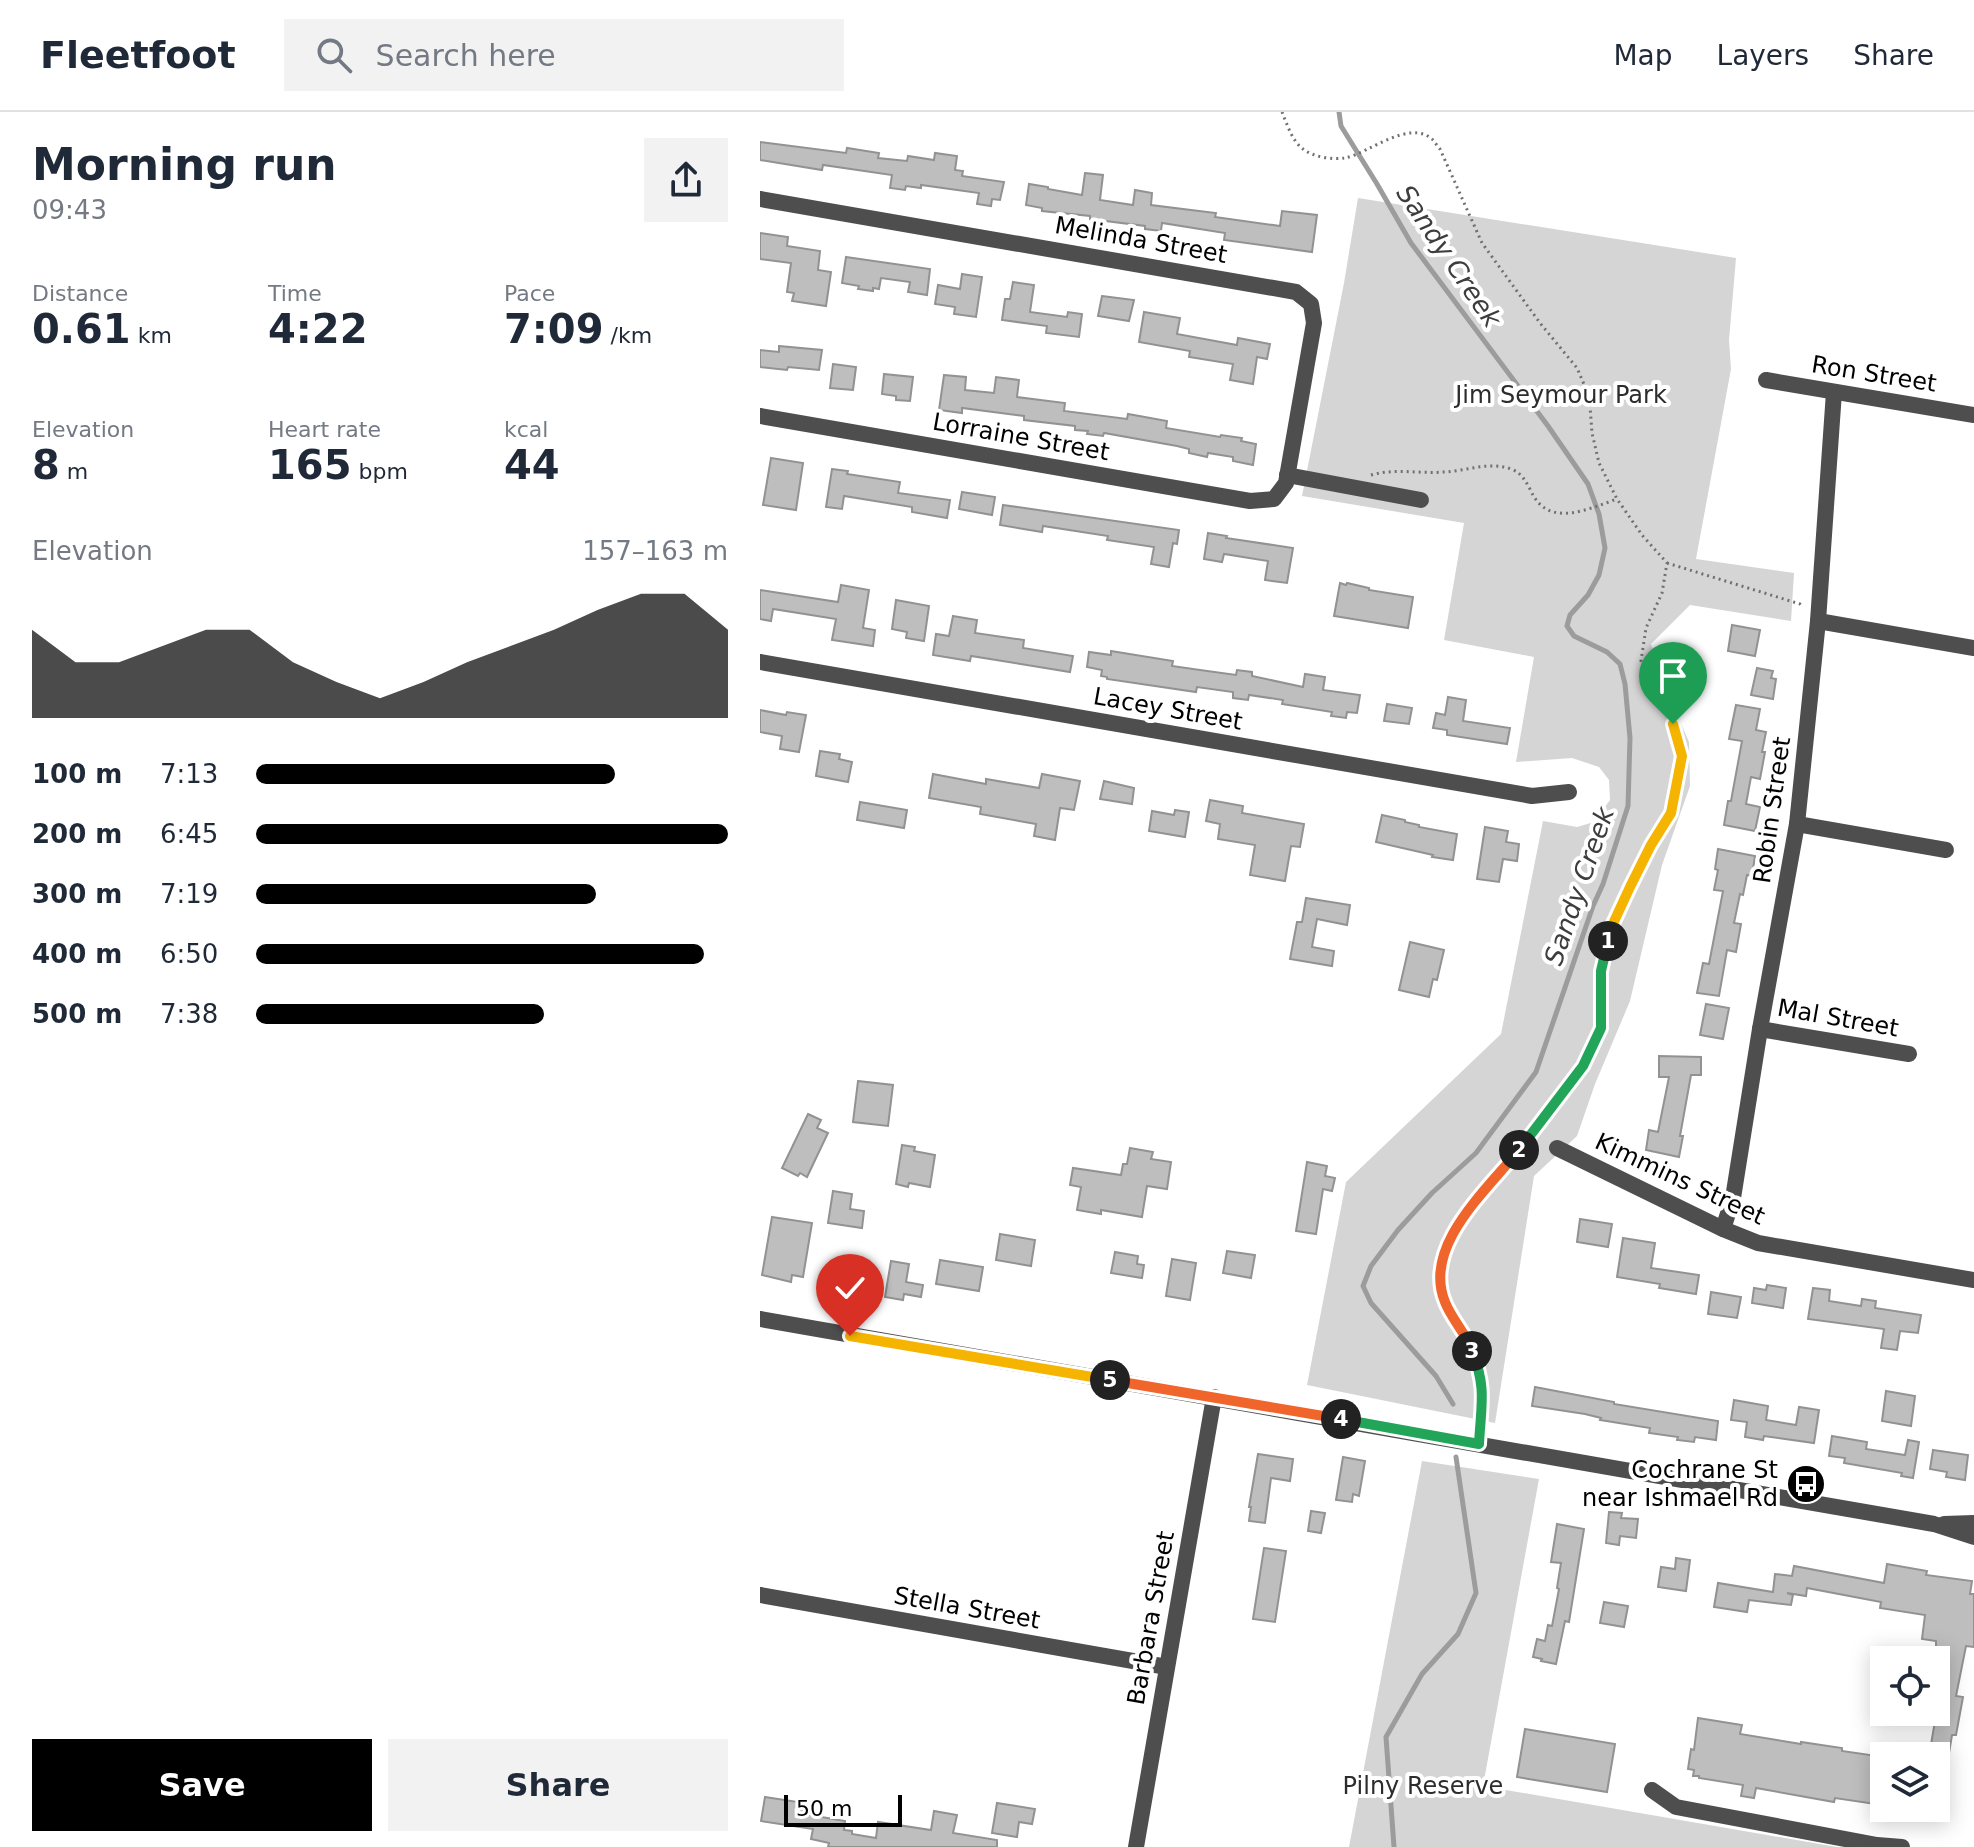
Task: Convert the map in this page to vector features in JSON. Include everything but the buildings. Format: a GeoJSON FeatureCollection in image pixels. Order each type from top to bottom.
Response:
{"type":"FeatureCollection","features":[{"type":"Feature","properties":{"kind":"street","name":"Melinda Street"},"geometry":{"type":"LineString","coordinates":[[760,199],[1296,292],[1311,304],[1314,323],[1286,483],[1274,499]]}},
{"type":"Feature","properties":{"kind":"street","name":"Ron Street"},"geometry":{"type":"LineString","coordinates":[[1766,380],[1974,415]]}},
{"type":"Feature","properties":{"kind":"street","name":"Robin Street"},"geometry":{"type":"LineString","coordinates":[[1723,1229],[1733,1198],[1797,824],[1818,621],[1834,392]]}},
{"type":"Feature","properties":{"kind":"street","name":"Lorraine Street"},"geometry":{"type":"LineString","coordinates":[[760,416],[1250,501],[1274,499]]}},
{"type":"Feature","properties":{"kind":"street"},"geometry":{"type":"LineString","coordinates":[[1287,475],[1421,500]]}},
{"type":"Feature","properties":{"kind":"street"},"geometry":{"type":"LineString","coordinates":[[1818,621],[1974,648]]}},
{"type":"Feature","properties":{"kind":"street","name":"Lacey Street"},"geometry":{"type":"LineString","coordinates":[[760,662],[1532,796],[1569,792]]}},
{"type":"Feature","properties":{"kind":"street"},"geometry":{"type":"LineString","coordinates":[[1797,824],[1946,850]]}},
{"type":"Feature","properties":{"kind":"street","name":"Mal Street"},"geometry":{"type":"LineString","coordinates":[[1760,1029],[1909,1054]]}},
{"type":"Feature","properties":{"kind":"street","name":"Kimmins Street"},"geometry":{"type":"LineString","coordinates":[[1557,1148],[1758,1243],[1974,1280]]}},
{"type":"Feature","properties":{"kind":"street"},"geometry":{"type":"LineString","coordinates":[[760,1319],[1934,1524],[1974,1537]]}},
{"type":"Feature","properties":{"kind":"street","name":"Barbara Street"},"geometry":{"type":"LineString","coordinates":[[1136,1847],[1214,1397]]}},
{"type":"Feature","properties":{"kind":"street"},"geometry":{"type":"LineString","coordinates":[[1934,1524],[1974,1523]]}},
{"type":"Feature","properties":{"kind":"street","name":"Stella Street"},"geometry":{"type":"LineString","coordinates":[[760,1595],[1167,1667]]}},
{"type":"Feature","properties":{"kind":"street"},"geometry":{"type":"LineString","coordinates":[[1652,1790],[1676,1807],[1902,1847]]}},
{"type":"Feature","properties":{"kind":"path"},"geometry":{"type":"LineString","coordinates":[[1282,112],[1294,139],[1304,150],[1331,158],[1347,157],[1406,134],[1419,133],[1432,138],[1440,149],[1482,243],[1577,368],[1588,398],[1599,463],[1617,499],[1642,535],[1667,563],[1800,604],[1818,621]]}},
{"type":"Feature","properties":{"kind":"path"},"geometry":{"type":"LineString","coordinates":[[1366,476],[1387,471],[1442,473],[1498,466],[1514,470],[1526,480],[1535,500],[1544,510],[1572,514],[1617,499]]}},
{"type":"Feature","properties":{"kind":"path"},"geometry":{"type":"LineString","coordinates":[[1474,1443],[1483,1397],[1480,1371],[1470,1344],[1444,1301],[1439,1274],[1442,1256],[1452,1234],[1583,1066],[1601,1028],[1601,971],[1611,928],[1651,845],[1671,813],[1682,756],[1673,724],[1656,696],[1641,661],[1646,628],[1662,593],[1667,563]]}},
{"type":"Feature","properties":{"kind":"green space","name":"Jim Seymour Park"},"geometry":{"type":"Polygon","coordinates":[[[1358,198],[1736,258],[1729,340],[1731,369],[1696,559],[1794,573],[1791,621],[1690,605],[1651,644],[1665,687],[1689,742],[1690,786],[1662,865],[1630,1001],[1577,1136],[1534,1176],[1495,1423],[1307,1385],[1346,1182],[1501,1034],[1543,821],[1577,827],[1594,822],[1610,800],[1609,780],[1599,767],[1572,758],[1516,762],[1534,657],[1444,640],[1464,523],[1302,496],[1358,198]]]}},
{"type":"Feature","properties":{"kind":"green space","name":"Pilny Reserve"},"geometry":{"type":"Polygon","coordinates":[[[1422,1461],[1539,1479],[1483,1786],[1837,1847],[1349,1847],[1422,1461]]]}},
{"type":"Feature","properties":{"kind":"waterway","name":"Sandy Creek"},"geometry":{"type":"LineString","coordinates":[[1339,112],[1341,126],[1411,243],[1588,484],[1599,514],[1605,548],[1599,575],[1588,595],[1570,615],[1567,626],[1574,636],[1607,652],[1620,664],[1630,738],[1628,806],[1536,1072],[1476,1153],[1432,1193],[1398,1230],[1371,1266],[1363,1286],[1371,1303],[1436,1376],[1453,1404]]}},
{"type":"Feature","properties":{"kind":"waterway","name":"Sandy Creek"},"geometry":{"type":"LineString","coordinates":[[1394,1847],[1386,1737],[1422,1674],[1458,1634],[1476,1593],[1456,1457]]}},
{"type":"Feature","properties":{"kind":"place","name":"Cochrane St near Ishmael Rd"},"geometry":{"type":"Point","coordinates":[1806,1484]}},
{"type":"Feature","properties":{"kind":"route"},"geometry":{"type":"LineString","coordinates":[[850,1336],[1479,1444],[1483,1397],[1480,1371],[1470,1344],[1444,1301],[1439,1274],[1442,1256],[1452,1234],[1474,1204],[1583,1066],[1601,1028],[1601,971],[1611,928],[1651,845],[1671,813],[1682,756],[1673,724]]}}]}
